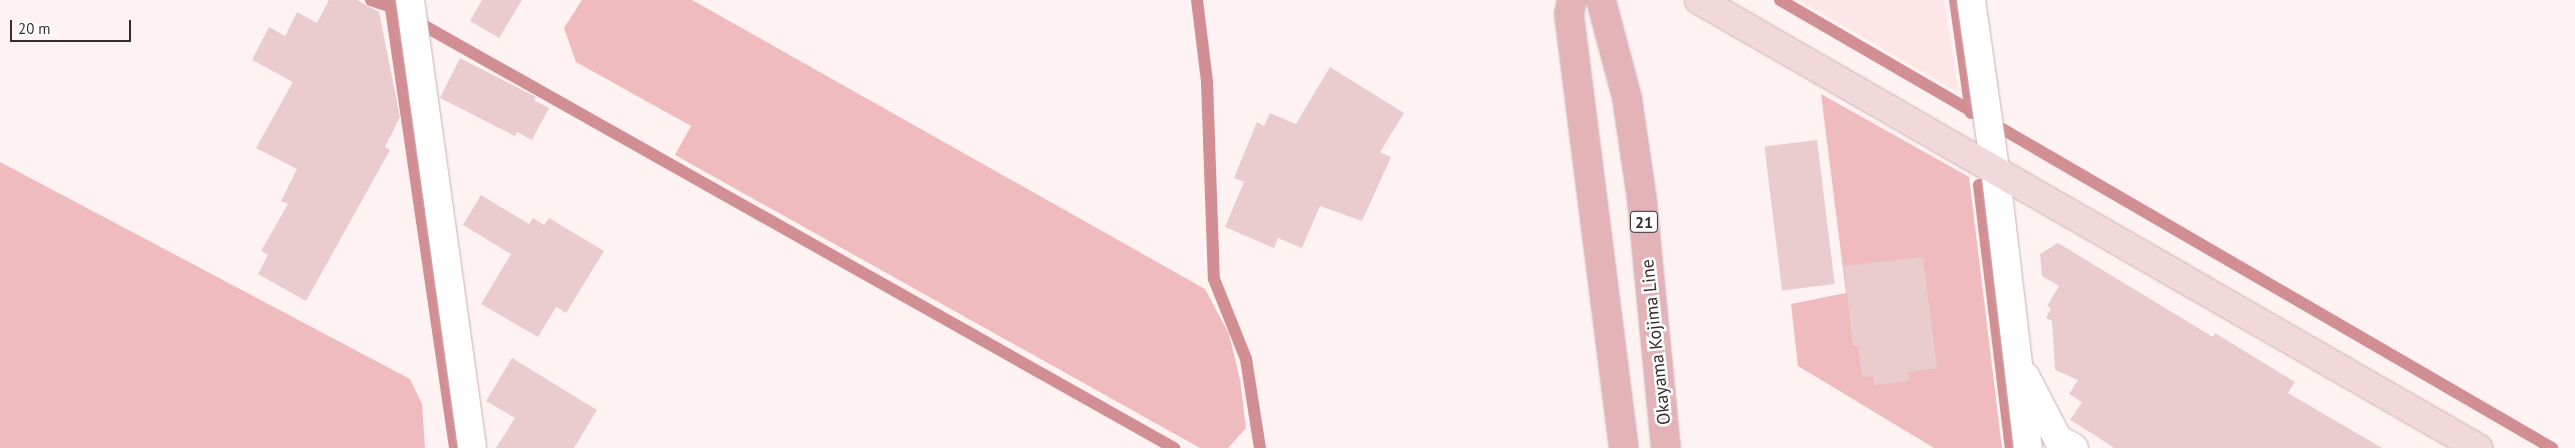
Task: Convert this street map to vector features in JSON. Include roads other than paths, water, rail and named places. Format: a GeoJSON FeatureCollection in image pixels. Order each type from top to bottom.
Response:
{"type":"FeatureCollection","features":[{"type":"Feature","properties":{"kind":"main road"},"geometry":{"type":"LineString","coordinates":[[1572,0],[1569,14],[1624,448]]}},
{"type":"Feature","properties":{"kind":"main road","name":"Okayama Kojima Line"},"geometry":{"type":"LineString","coordinates":[[1601,0],[1630,117],[1642,200],[1666,448]]}},
{"type":"Feature","properties":{"kind":"street"},"geometry":{"type":"LineString","coordinates":[[1699,0],[1996,168],[2478,448]]}},
{"type":"Feature","properties":{"kind":"street"},"geometry":{"type":"LineString","coordinates":[[1971,0],[1996,168],[2028,448]]}},
{"type":"Feature","properties":{"kind":"street"},"geometry":{"type":"LineString","coordinates":[[412,13],[472,448]]}},
{"type":"Feature","properties":{"kind":"street"},"geometry":{"type":"LineString","coordinates":[[2018,364],[2058,439],[2074,448]]}},
{"type":"Feature","properties":{"kind":"waterway"},"geometry":{"type":"LineString","coordinates":[[371,0],[391,7],[1174,448]]}},
{"type":"Feature","properties":{"kind":"waterway"},"geometry":{"type":"LineString","coordinates":[[1197,0],[1207,82],[1214,279],[1246,359],[1260,448]]}},
{"type":"Feature","properties":{"kind":"waterway"},"geometry":{"type":"LineString","coordinates":[[1780,0],[2552,448]]}},
{"type":"Feature","properties":{"kind":"waterway"},"geometry":{"type":"LineString","coordinates":[[1955,0],[1971,113]]}},
{"type":"Feature","properties":{"kind":"waterway"},"geometry":{"type":"LineString","coordinates":[[390,2],[455,448]]}},
{"type":"Feature","properties":{"kind":"waterway"},"geometry":{"type":"LineString","coordinates":[[1979,185],[2011,448]]}}]}
